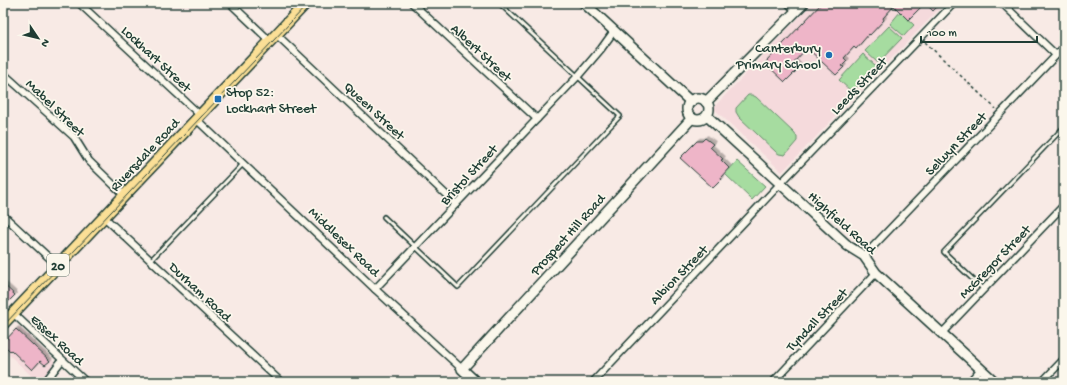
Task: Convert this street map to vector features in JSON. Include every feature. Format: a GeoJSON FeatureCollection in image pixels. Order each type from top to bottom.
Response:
{"type":"FeatureCollection","features":[{"type":"Feature","properties":{"kind":"main road","name":"Riversdale Road"},"geometry":{"type":"LineString","coordinates":[[3,324],[306,3]]}},
{"type":"Feature","properties":{"kind":"main road"},"geometry":{"type":"LineString","coordinates":[[584,3],[690,102]]}},
{"type":"Feature","properties":{"kind":"main road"},"geometry":{"type":"LineString","coordinates":[[706,102],[804,3]]}},
{"type":"Feature","properties":{"kind":"main road"},"geometry":{"type":"LineString","coordinates":[[699,99],[706,102],[709,108],[707,116],[699,120],[692,118],[688,109],[690,102],[699,99]]}},
{"type":"Feature","properties":{"kind":"main road","name":"Highfield Road"},"geometry":{"type":"LineString","coordinates":[[707,116],[848,246],[864,256],[876,273],[995,382]]}},
{"type":"Feature","properties":{"kind":"main road","name":"Prospect Hill Road"},"geometry":{"type":"LineString","coordinates":[[462,369],[692,118]]}},
{"type":"Feature","properties":{"kind":"main road","name":"Middlesex Road"},"geometry":{"type":"LineString","coordinates":[[462,369],[476,382]]}},
{"type":"Feature","properties":{"kind":"street","name":"Lockhart Street"},"geometry":{"type":"LineString","coordinates":[[79,3],[198,117]]}},
{"type":"Feature","properties":{"kind":"street","name":"Queen Street"},"geometry":{"type":"LineString","coordinates":[[230,3],[273,37],[456,204]]}},
{"type":"Feature","properties":{"kind":"street","name":"Albert Street"},"geometry":{"type":"LineString","coordinates":[[412,3],[537,119]]}},
{"type":"Feature","properties":{"kind":"street"},"geometry":{"type":"LineString","coordinates":[[788,3],[796,11]]}},
{"type":"Feature","properties":{"kind":"street","name":"Leeds Street"},"geometry":{"type":"LineString","coordinates":[[780,184],[954,3]]}},
{"type":"Feature","properties":{"kind":"street"},"geometry":{"type":"LineString","coordinates":[[1002,3],[1056,55]]}},
{"type":"Feature","properties":{"kind":"street","name":"Bristol Street"},"geometry":{"type":"LineString","coordinates":[[375,289],[578,76],[614,31]]}},
{"type":"Feature","properties":{"kind":"street","name":"Selwyn Street"},"geometry":{"type":"LineString","coordinates":[[864,256],[1064,47]]}},
{"type":"Feature","properties":{"kind":"street","name":"Mabel Street"},"geometry":{"type":"LineString","coordinates":[[3,73],[74,137],[89,160],[124,195]]}},
{"type":"Feature","properties":{"kind":"street","name":"Middlesex Road"},"geometry":{"type":"LineString","coordinates":[[198,117],[211,134],[462,369]]}},
{"type":"Feature","properties":{"kind":"street","name":"Albion Street"},"geometry":{"type":"LineString","coordinates":[[593,382],[780,184]]}},
{"type":"Feature","properties":{"kind":"street","name":"McGregor Street"},"geometry":{"type":"LineString","coordinates":[[942,333],[1064,205]]}},
{"type":"Feature","properties":{"kind":"street"},"geometry":{"type":"LineString","coordinates":[[3,215],[58,266]]}},
{"type":"Feature","properties":{"kind":"street","name":"Durham Road"},"geometry":{"type":"LineString","coordinates":[[104,217],[281,382]]}},
{"type":"Feature","properties":{"kind":"street","name":"Tyndall Street"},"geometry":{"type":"LineString","coordinates":[[773,382],[876,273]]}},
{"type":"Feature","properties":{"kind":"street","name":"Essex Road"},"geometry":{"type":"LineString","coordinates":[[13,313],[86,382]]}},
{"type":"Feature","properties":{"kind":"street"},"geometry":{"type":"LineString","coordinates":[[45,382],[62,360]]}},
{"type":"Feature","properties":{"kind":"street"},"geometry":{"type":"LineString","coordinates":[[1042,382],[1063,361]]}},
{"type":"Feature","properties":{"kind":"street"},"geometry":{"type":"LineString","coordinates":[[969,382],[981,369]]}},
{"type":"Feature","properties":{"kind":"lane"},"geometry":{"type":"LineString","coordinates":[[384,217],[458,287],[620,116],[499,3]]}},
{"type":"Feature","properties":{"kind":"lane"},"geometry":{"type":"LineString","coordinates":[[983,289],[944,252],[1064,127]]}},
{"type":"Feature","properties":{"kind":"lane"},"geometry":{"type":"LineString","coordinates":[[150,260],[243,164]]}},
{"type":"Feature","properties":{"kind":"path"},"geometry":{"type":"LineString","coordinates":[[921,38],[1000,113]]}},
{"type":"Feature","properties":{"kind":"shaded area","name":"Canterbury Primary School"},"geometry":{"type":"Polygon","coordinates":[[[813,3],[945,3],[782,172],[713,108],[813,3]]]}},
{"type":"Feature","properties":{"kind":"shaded area"},"geometry":{"type":"Polygon","coordinates":[[[19,327],[56,363],[42,382],[38,382],[3,349],[3,344],[19,327]]]}},
{"type":"Feature","properties":{"kind":"green space"},"geometry":{"type":"Polygon","coordinates":[[[900,12],[914,25],[904,36],[890,24],[900,12]]]}},
{"type":"Feature","properties":{"kind":"green space"},"geometry":{"type":"Polygon","coordinates":[[[889,26],[902,38],[878,63],[865,51],[889,26]]]}},
{"type":"Feature","properties":{"kind":"green space"},"geometry":{"type":"Polygon","coordinates":[[[863,54],[876,66],[852,92],[839,80],[863,54]]]}},
{"type":"Feature","properties":{"kind":"green space"},"geometry":{"type":"Polygon","coordinates":[[[748,95],[756,97],[797,137],[797,141],[785,155],[776,152],[739,117],[736,112],[736,108],[748,95]]]}},
{"type":"Feature","properties":{"kind":"green space"},"geometry":{"type":"Polygon","coordinates":[[[737,161],[765,186],[752,200],[725,174],[737,161]]]}},
{"type":"Feature","properties":{"kind":"building"},"geometry":{"type":"Polygon","coordinates":[[[822,3],[925,3],[908,20],[894,6],[883,18],[884,20],[870,35],[869,34],[856,49],[854,47],[844,58],[847,61],[842,66],[844,67],[836,75],[807,48],[794,62],[800,67],[785,82],[765,63],[822,3]]]}},
{"type":"Feature","properties":{"kind":"building"},"geometry":{"type":"Polygon","coordinates":[[[925,3],[941,3],[933,11],[925,3]]]}},
{"type":"Feature","properties":{"kind":"building"},"geometry":{"type":"Polygon","coordinates":[[[705,138],[713,144],[710,147],[723,159],[721,160],[729,168],[721,177],[722,179],[713,188],[680,158],[697,141],[702,141],[705,138]]]}},
{"type":"Feature","properties":{"kind":"building"},"geometry":{"type":"Polygon","coordinates":[[[3,284],[15,295],[3,307],[3,284]]]}},
{"type":"Feature","properties":{"kind":"building"},"geometry":{"type":"Polygon","coordinates":[[[16,329],[50,361],[45,365],[40,361],[32,370],[11,350],[10,351],[3,343],[16,329]]]}},
{"type":"Feature","properties":{"kind":"tram line"},"geometry":{"type":"LineString","coordinates":[[3,326],[309,3]]}},
{"type":"Feature","properties":{"kind":"place","name":"Canterbury Primary School"},"geometry":{"type":"Point","coordinates":[829,55]}},
{"type":"Feature","properties":{"kind":"place","name":"Stop 52: Lockhart Street"},"geometry":{"type":"Point","coordinates":[218,99]}}]}
